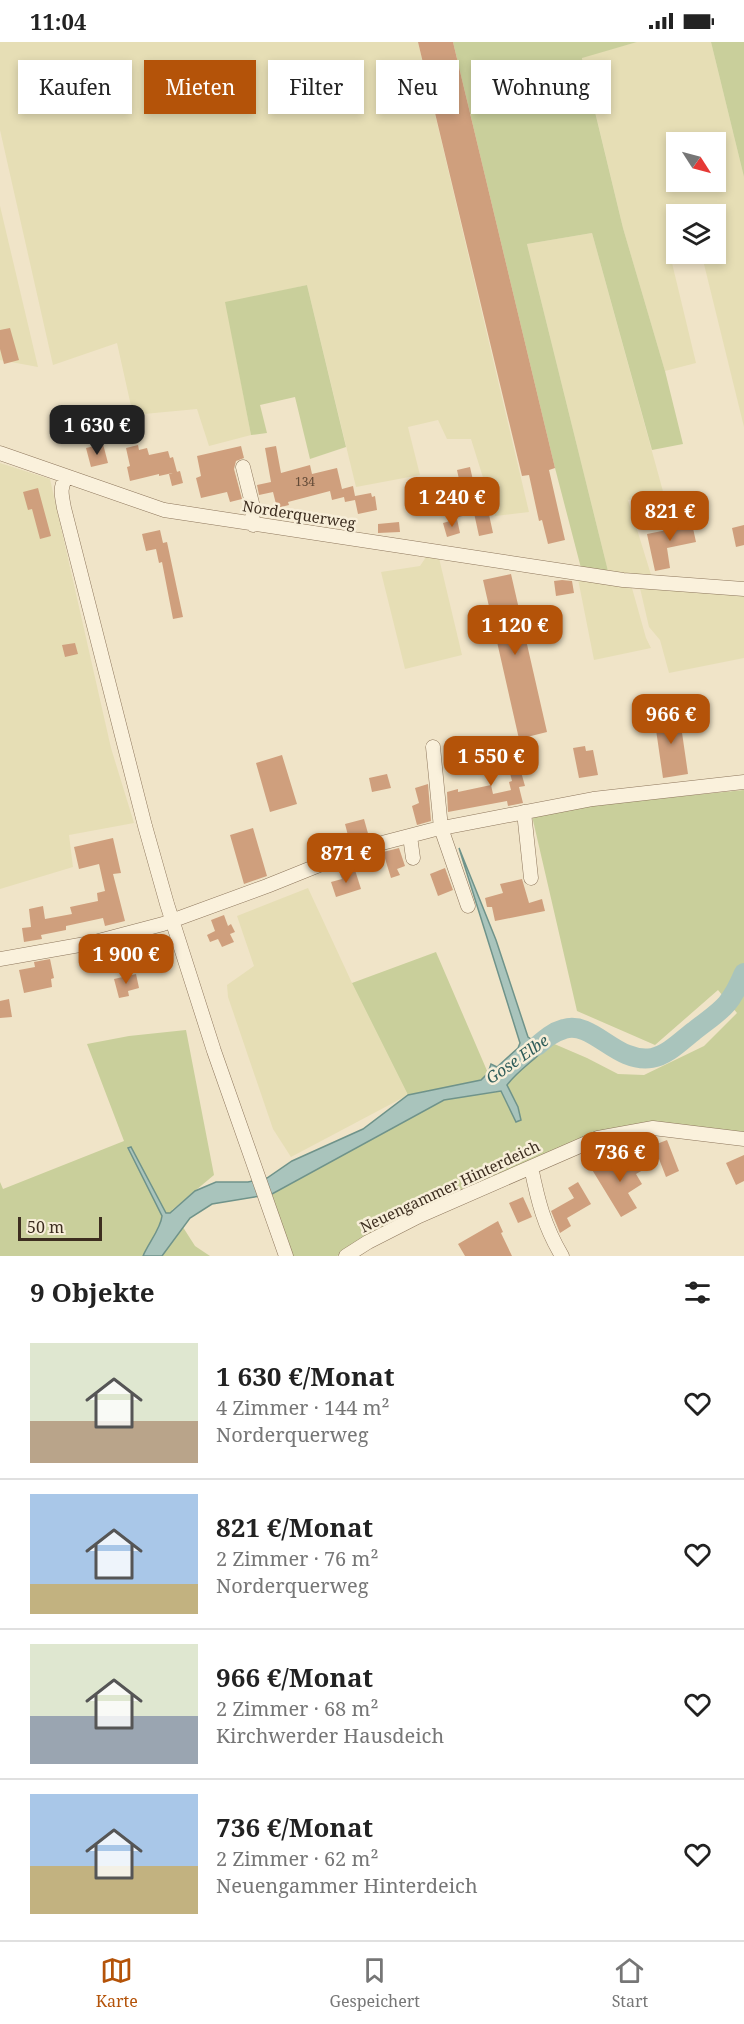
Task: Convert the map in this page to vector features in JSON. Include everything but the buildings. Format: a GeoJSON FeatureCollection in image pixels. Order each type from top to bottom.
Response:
{"type":"FeatureCollection","features":[{"type":"Feature","properties":{"kind":"street","name":"Norderquerweg"},"geometry":{"type":"LineString","coordinates":[[0,453],[66,478],[164,510],[623,580],[744,589]]}},
{"type":"Feature","properties":{"kind":"street"},"geometry":{"type":"LineString","coordinates":[[243,467],[252,503],[253,525]]}},
{"type":"Feature","properties":{"kind":"street"},"geometry":{"type":"LineString","coordinates":[[66,478],[61,492],[64,508],[145,826],[214,1051],[286,1256]]}},
{"type":"Feature","properties":{"kind":"street"},"geometry":{"type":"LineString","coordinates":[[433,747],[441,828],[468,906]]}},
{"type":"Feature","properties":{"kind":"street"},"geometry":{"type":"LineString","coordinates":[[0,959],[91,943],[173,921],[359,849],[441,828],[593,799],[744,782]]}},
{"type":"Feature","properties":{"kind":"street"},"geometry":{"type":"LineString","coordinates":[[524,812],[531,878]]}},
{"type":"Feature","properties":{"kind":"street"},"geometry":{"type":"LineString","coordinates":[[410,836],[413,858]]}},
{"type":"Feature","properties":{"kind":"street","name":"Neuengammer Hinterdeich"},"geometry":{"type":"LineString","coordinates":[[346,1256],[368,1242],[420,1216],[598,1138],[653,1128],[744,1139]]}},
{"type":"Feature","properties":{"kind":"street"},"geometry":{"type":"LineString","coordinates":[[531,1167],[541,1213],[552,1240],[562,1256]]}},
{"type":"Feature","properties":{"kind":"shaded area"},"geometry":{"type":"Polygon","coordinates":[[[0,42],[418,42],[422,60],[376,60],[376,114],[435,114],[529,512],[495,516],[471,439],[447,439],[438,420],[408,427],[420,475],[356,487],[307,285],[226,303],[251,435],[209,446],[197,409],[133,415],[117,343],[53,365],[0,130],[0,42]]]}},
{"type":"Feature","properties":{"kind":"shaded area"},"geometry":{"type":"Polygon","coordinates":[[[637,42],[711,42],[744,177],[744,427],[704,264],[726,264],[726,204],[666,204],[666,264],[672,264],[696,363],[665,371],[623,228],[596,114],[611,114],[611,60],[583,60],[582,57],[637,42]]]}},
{"type":"Feature","properties":{"kind":"shaded area"},"geometry":{"type":"Polygon","coordinates":[[[0,206],[38,367],[0,360],[0,206]]]}},
{"type":"Feature","properties":{"kind":"shaded area"},"geometry":{"type":"Polygon","coordinates":[[[592,233],[664,495],[628,500],[652,578],[608,571],[527,244],[592,233]]]}},
{"type":"Feature","properties":{"kind":"shaded area"},"geometry":{"type":"Polygon","coordinates":[[[0,463],[50,479],[111,748],[134,823],[69,835],[73,867],[0,889],[0,463]]]}},
{"type":"Feature","properties":{"kind":"shaded area"},"geometry":{"type":"Polygon","coordinates":[[[426,557],[439,558],[462,655],[405,669],[381,572],[420,566],[426,557]]]}},
{"type":"Feature","properties":{"kind":"shaded area"},"geometry":{"type":"Polygon","coordinates":[[[578,579],[632,588],[651,648],[594,660],[578,579]]]}},
{"type":"Feature","properties":{"kind":"shaded area"},"geometry":{"type":"Polygon","coordinates":[[[640,588],[744,595],[744,658],[669,673],[660,640],[649,627],[640,588]]]}},
{"type":"Feature","properties":{"kind":"shaded area"},"geometry":{"type":"Polygon","coordinates":[[[308,888],[408,1095],[291,1157],[273,1129],[228,997],[227,985],[254,966],[237,916],[308,888]]]}},
{"type":"Feature","properties":{"kind":"green space"},"geometry":{"type":"Polygon","coordinates":[[[453,42],[637,42],[582,58],[582,60],[471,60],[471,114],[596,114],[623,228],[665,371],[683,444],[652,450],[592,233],[527,244],[608,571],[581,568],[453,42]]]}},
{"type":"Feature","properties":{"kind":"green space"},"geometry":{"type":"Polygon","coordinates":[[[711,42],[744,42],[744,177],[711,42]]]}},
{"type":"Feature","properties":{"kind":"green space"},"geometry":{"type":"Polygon","coordinates":[[[307,285],[346,447],[310,459],[295,397],[260,405],[267,433],[251,435],[225,302],[307,285]]]}},
{"type":"Feature","properties":{"kind":"green space"},"geometry":{"type":"Polygon","coordinates":[[[744,790],[744,1136],[600,1132],[392,1222],[337,1256],[292,1256],[272,1194],[444,1100],[501,1091],[516,1122],[507,1085],[514,1076],[552,1043],[618,1074],[644,1075],[704,1046],[737,1013],[718,990],[655,1045],[577,1011],[532,816],[593,805],[744,790]]]}},
{"type":"Feature","properties":{"kind":"green space"},"geometry":{"type":"Polygon","coordinates":[[[436,952],[488,1073],[481,1080],[408,1095],[352,983],[436,952]]]}},
{"type":"Feature","properties":{"kind":"green space"},"geometry":{"type":"Polygon","coordinates":[[[186,1030],[214,1175],[172,1210],[195,1246],[210,1256],[0,1256],[0,1182],[3,1189],[124,1141],[87,1044],[129,1036],[186,1030]]]}},
{"type":"Feature","properties":{"kind":"water"},"geometry":{"type":"Polygon","coordinates":[[[459,848],[496,940],[528,1037],[531,1039],[557,1031],[541,1053],[507,1085],[518,1107],[521,1120],[516,1122],[501,1091],[444,1100],[272,1194],[212,1204],[190,1218],[162,1256],[143,1256],[162,1216],[128,1148],[131,1147],[166,1213],[170,1213],[195,1191],[216,1182],[248,1182],[267,1178],[292,1161],[363,1129],[408,1095],[481,1080],[488,1073],[491,1064],[497,1067],[518,1048],[520,1043],[459,848]]]}},
{"type":"Feature","properties":{"kind":"waterway","name":"Gose Elbe"},"geometry":{"type":"LineString","coordinates":[[537,1046],[556,1032],[575,1028],[595,1036],[627,1055],[652,1058],[664,1054],[724,1007],[734,994],[744,973]]}}]}
